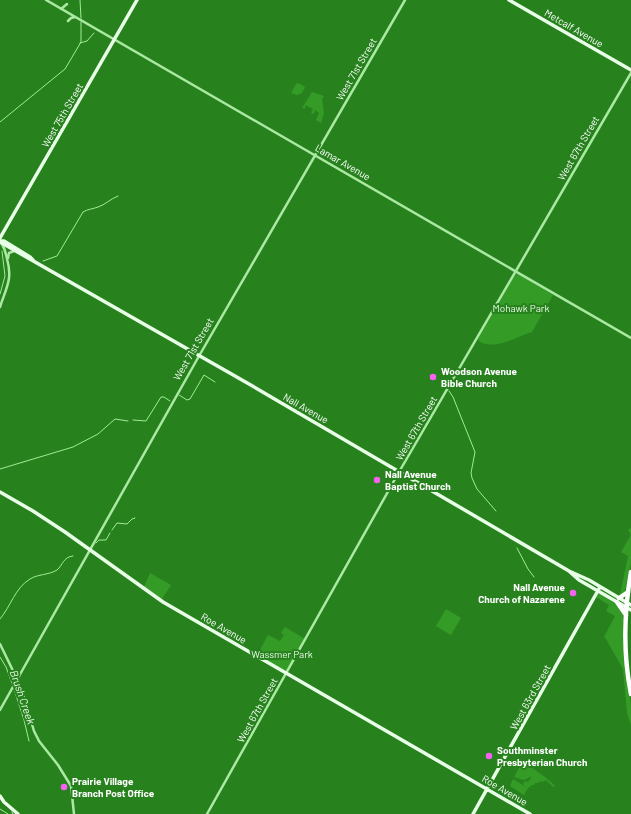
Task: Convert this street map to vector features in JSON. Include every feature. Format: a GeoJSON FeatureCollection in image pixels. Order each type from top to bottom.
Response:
{"type":"FeatureCollection","features":[{"type":"Feature","properties":{"kind":"highway"},"geometry":{"type":"LineString","coordinates":[[631,572],[628,592],[629,606],[626,615],[626,652],[631,694]]}},
{"type":"Feature","properties":{"kind":"highway"},"geometry":{"type":"LineString","coordinates":[[626,615],[618,600],[628,592]]}},
{"type":"Feature","properties":{"kind":"main road","name":"West 75th Street"},"geometry":{"type":"LineString","coordinates":[[0,241],[137,0]]}},
{"type":"Feature","properties":{"kind":"main road","name":"Metcalf Avenue"},"geometry":{"type":"LineString","coordinates":[[509,0],[631,72]]}},
{"type":"Feature","properties":{"kind":"main road","name":"Nall Avenue"},"geometry":{"type":"LineString","coordinates":[[0,241],[14,251],[199,356],[569,571],[579,580],[599,589],[629,606]]}},
{"type":"Feature","properties":{"kind":"main road","name":"Nall Avenue"},"geometry":{"type":"LineString","coordinates":[[0,241],[4,241],[30,256],[34,261]]}},
{"type":"Feature","properties":{"kind":"main road","name":"Roe Avenue"},"geometry":{"type":"LineString","coordinates":[[0,492],[48,521],[163,602],[530,814]]}},
{"type":"Feature","properties":{"kind":"main road","name":"West 63rd Street"},"geometry":{"type":"LineString","coordinates":[[473,814],[599,589]]}},
{"type":"Feature","properties":{"kind":"main road"},"geometry":{"type":"LineString","coordinates":[[0,796],[4,802],[18,814]]}},
{"type":"Feature","properties":{"kind":"street","name":"Lamar Avenue"},"geometry":{"type":"LineString","coordinates":[[46,0],[631,338]]}},
{"type":"Feature","properties":{"kind":"street","name":"West 71st Street"},"geometry":{"type":"LineString","coordinates":[[0,710],[89,549],[199,356],[405,0]]}},
{"type":"Feature","properties":{"kind":"street"},"geometry":{"type":"LineString","coordinates":[[60,8],[67,4]]}},
{"type":"Feature","properties":{"kind":"street"},"geometry":{"type":"LineString","coordinates":[[68,21],[71,18],[76,17]]}},
{"type":"Feature","properties":{"kind":"street","name":"West 67th Street"},"geometry":{"type":"LineString","coordinates":[[208,814],[399,472],[631,72]]}},
{"type":"Feature","properties":{"kind":"street"},"geometry":{"type":"LineString","coordinates":[[0,241],[8,260],[10,272],[9,282],[0,307]]}},
{"type":"Feature","properties":{"kind":"street"},"geometry":{"type":"LineString","coordinates":[[8,260],[9,253],[14,251]]}},
{"type":"Feature","properties":{"kind":"street"},"geometry":{"type":"LineString","coordinates":[[0,644],[17,679],[34,731],[39,741],[58,765],[72,788],[74,814]]}},
{"type":"Feature","properties":{"kind":"green space"},"geometry":{"type":"Polygon","coordinates":[[[298,83],[305,87],[302,93],[297,95],[291,93],[296,84],[298,83]]]}},
{"type":"Feature","properties":{"kind":"green space"},"geometry":{"type":"Polygon","coordinates":[[[312,92],[324,96],[322,99],[324,113],[321,123],[316,120],[319,113],[315,110],[314,114],[311,113],[313,109],[305,105],[305,109],[302,108],[312,92]]]}},
{"type":"Feature","properties":{"kind":"green space","name":"Mohawk Park"},"geometry":{"type":"Polygon","coordinates":[[[518,274],[553,295],[532,332],[500,344],[493,345],[480,342],[478,339],[515,275],[518,274]]]}},
{"type":"Feature","properties":{"kind":"green space"},"geometry":{"type":"Polygon","coordinates":[[[631,528],[631,535],[628,530],[631,528]]]}},
{"type":"Feature","properties":{"kind":"green space"},"geometry":{"type":"Polygon","coordinates":[[[631,535],[631,563],[625,591],[620,595],[628,556],[621,552],[631,535]]]}},
{"type":"Feature","properties":{"kind":"green space"},"geometry":{"type":"Polygon","coordinates":[[[150,573],[171,585],[162,599],[144,587],[150,573]]]}},
{"type":"Feature","properties":{"kind":"green space"},"geometry":{"type":"Polygon","coordinates":[[[599,594],[615,603],[623,612],[623,647],[631,704],[631,725],[627,713],[623,669],[604,637],[615,616],[606,611],[609,605],[596,597],[599,594]]]}},
{"type":"Feature","properties":{"kind":"green space"},"geometry":{"type":"Polygon","coordinates":[[[446,609],[461,618],[451,635],[436,626],[446,609]]]}},
{"type":"Feature","properties":{"kind":"green space","name":"Wassmer Park"},"geometry":{"type":"Polygon","coordinates":[[[285,627],[305,639],[285,671],[257,655],[268,635],[280,641],[284,635],[281,633],[285,627]]]}},
{"type":"Feature","properties":{"kind":"green space"},"geometry":{"type":"Polygon","coordinates":[[[522,763],[529,766],[555,786],[553,787],[546,780],[542,782],[540,781],[528,788],[524,795],[510,786],[513,779],[526,787],[523,784],[525,781],[528,782],[532,776],[524,780],[514,777],[522,763]]]}},
{"type":"Feature","properties":{"kind":"waterway"},"geometry":{"type":"LineString","coordinates":[[80,0],[81,18]]}},
{"type":"Feature","properties":{"kind":"waterway"},"geometry":{"type":"LineString","coordinates":[[0,122],[65,69],[81,42],[81,22]]}},
{"type":"Feature","properties":{"kind":"waterway"},"geometry":{"type":"LineString","coordinates":[[80,43],[87,41],[94,33]]}},
{"type":"Feature","properties":{"kind":"waterway"},"geometry":{"type":"LineString","coordinates":[[43,261],[57,256],[83,212],[101,206],[118,196]]}},
{"type":"Feature","properties":{"kind":"waterway","name":"Brush Creek"},"geometry":{"type":"LineString","coordinates":[[0,294],[5,276],[2,251]]}},
{"type":"Feature","properties":{"kind":"waterway"},"geometry":{"type":"LineString","coordinates":[[179,395],[187,400],[190,399],[204,375],[215,382]]}},
{"type":"Feature","properties":{"kind":"waterway"},"geometry":{"type":"LineString","coordinates":[[449,391],[453,397],[475,452],[471,473],[472,478],[477,489],[496,511]]}},
{"type":"Feature","properties":{"kind":"waterway"},"geometry":{"type":"LineString","coordinates":[[133,420],[146,421],[161,397],[164,397],[170,401]]}},
{"type":"Feature","properties":{"kind":"waterway"},"geometry":{"type":"LineString","coordinates":[[0,469],[73,447],[98,434],[115,419],[128,421]]}},
{"type":"Feature","properties":{"kind":"waterway"},"geometry":{"type":"LineString","coordinates":[[112,530],[117,523],[127,524],[135,518]]}},
{"type":"Feature","properties":{"kind":"waterway"},"geometry":{"type":"LineString","coordinates":[[96,543],[99,540],[106,540],[110,533]]}},
{"type":"Feature","properties":{"kind":"waterway"},"geometry":{"type":"LineString","coordinates":[[517,548],[534,577]]}},
{"type":"Feature","properties":{"kind":"waterway"},"geometry":{"type":"LineString","coordinates":[[0,619],[17,592],[25,583],[33,577],[57,570],[67,558],[73,556]]}},
{"type":"Feature","properties":{"kind":"waterway","name":"Brush Creek"},"geometry":{"type":"LineString","coordinates":[[0,657],[6,667],[13,686]]}},
{"type":"Feature","properties":{"kind":"waterway","name":"Brush Creek"},"geometry":{"type":"LineString","coordinates":[[14,689],[29,741]]}},
{"type":"Feature","properties":{"kind":"waterway"},"geometry":{"type":"LineString","coordinates":[[0,809],[8,814]]}},
{"type":"Feature","properties":{"kind":"place","name":"Woodson Avenue Bible Church"},"geometry":{"type":"Point","coordinates":[433,377]}},
{"type":"Feature","properties":{"kind":"place","name":"Nall Avenue Baptist Church"},"geometry":{"type":"Point","coordinates":[377,480]}},
{"type":"Feature","properties":{"kind":"place","name":"Nall Avenue Church of Nazarene"},"geometry":{"type":"Point","coordinates":[573,593]}},
{"type":"Feature","properties":{"kind":"place","name":"Southminster Presbyterian Church"},"geometry":{"type":"Point","coordinates":[489,756]}},
{"type":"Feature","properties":{"kind":"place","name":"Prairie Village Branch Post Office"},"geometry":{"type":"Point","coordinates":[64,787]}}]}
